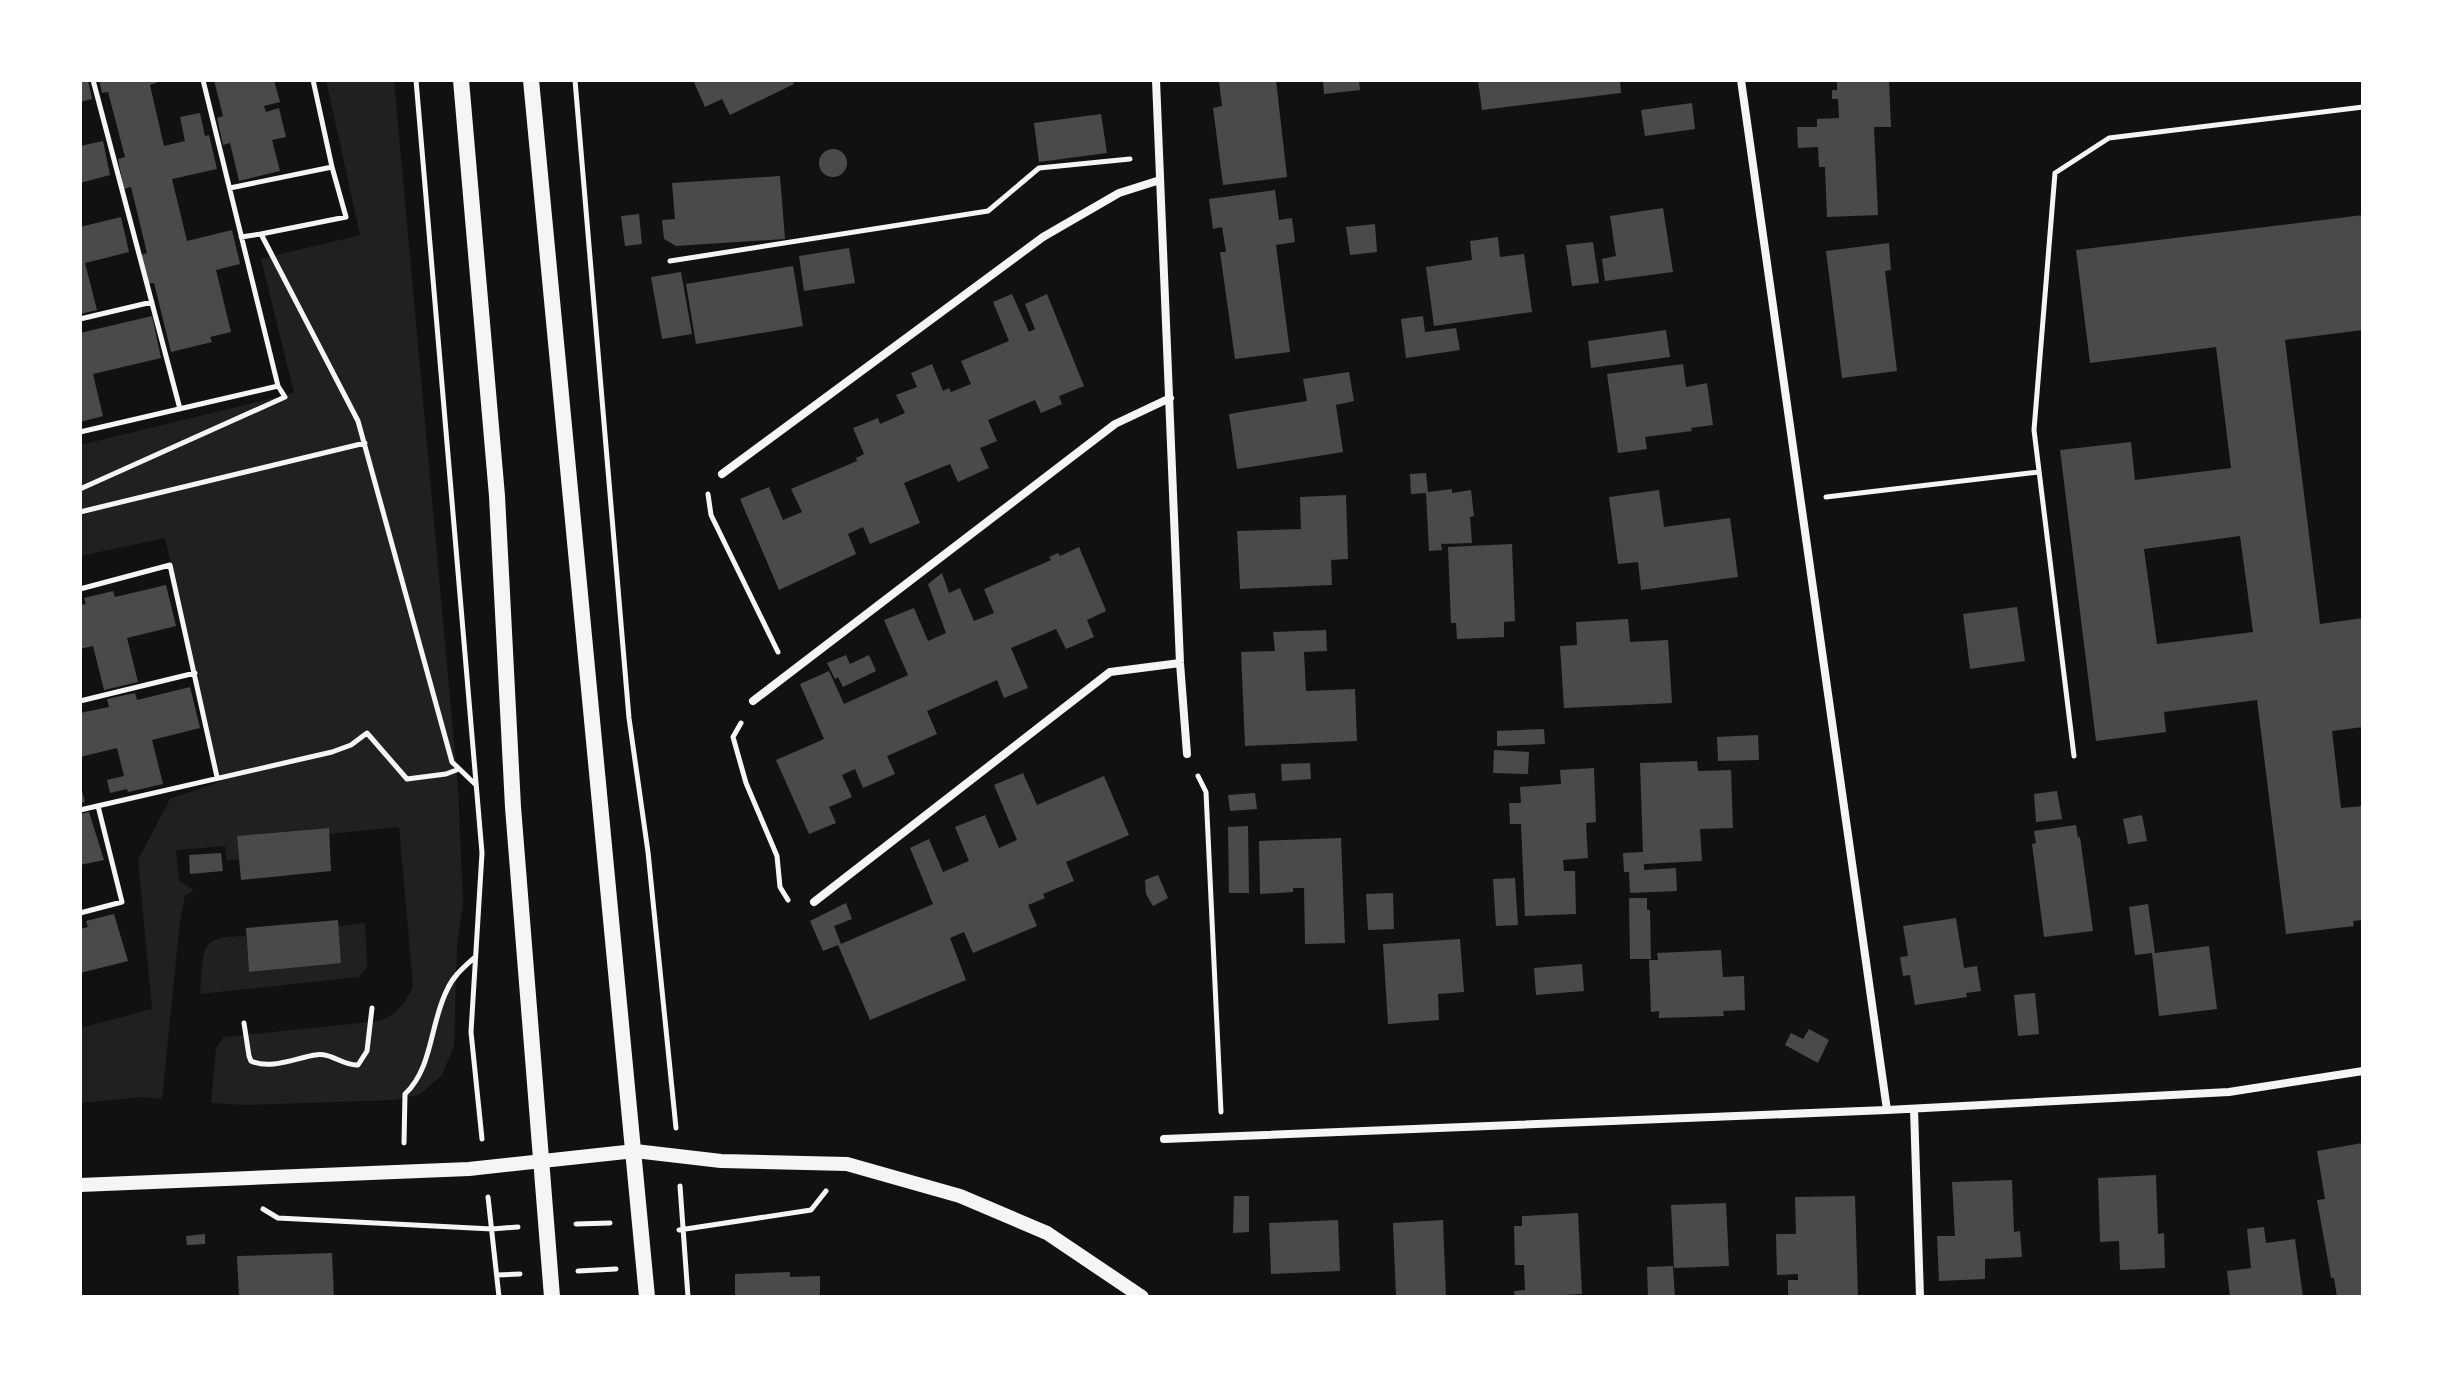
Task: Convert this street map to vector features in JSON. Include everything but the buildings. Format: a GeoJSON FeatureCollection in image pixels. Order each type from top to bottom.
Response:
{"type":"FeatureCollection","features":[{"type":"Feature","properties":{"kind":"main road"},"geometry":{"type":"LineString","coordinates":[[461,80],[497,496],[513,807],[552,1297]]}},
{"type":"Feature","properties":{"kind":"main road"},"geometry":{"type":"LineString","coordinates":[[531,80],[647,1297]]}},
{"type":"Feature","properties":{"kind":"street"},"geometry":{"type":"LineString","coordinates":[[1156,80],[1180,663],[1187,754]]}},
{"type":"Feature","properties":{"kind":"street"},"geometry":{"type":"LineString","coordinates":[[1741,80],[1887,1110]]}},
{"type":"Feature","properties":{"kind":"street"},"geometry":{"type":"LineString","coordinates":[[722,474],[1043,237],[1119,193],[1160,180]]}},
{"type":"Feature","properties":{"kind":"street"},"geometry":{"type":"LineString","coordinates":[[753,701],[1115,424],[1170,398]]}},
{"type":"Feature","properties":{"kind":"street"},"geometry":{"type":"LineString","coordinates":[[814,902],[1110,672],[1180,663]]}},
{"type":"Feature","properties":{"kind":"street"},"geometry":{"type":"LineString","coordinates":[[1164,1139],[1914,1109],[2229,1092],[2363,1071]]}},
{"type":"Feature","properties":{"kind":"street"},"geometry":{"type":"LineString","coordinates":[[1914,1109],[1920,1297]]}},
{"type":"Feature","properties":{"kind":"street"},"geometry":{"type":"LineString","coordinates":[[80,1185],[485,1168],[635,1151],[721,1161],[847,1164],[960,1196],[1047,1233],[1142,1297]]}},
{"type":"Feature","properties":{"kind":"path"},"geometry":{"type":"LineString","coordinates":[[93,80],[180,409]]}},
{"type":"Feature","properties":{"kind":"path"},"geometry":{"type":"LineString","coordinates":[[80,489],[285,397],[278,386],[203,80]]}},
{"type":"Feature","properties":{"kind":"path"},"geometry":{"type":"LineString","coordinates":[[241,237],[346,217],[313,80]]}},
{"type":"Feature","properties":{"kind":"path"},"geometry":{"type":"LineString","coordinates":[[416,80],[482,853],[471,1032],[499,1297]]}},
{"type":"Feature","properties":{"kind":"path"},"geometry":{"type":"LineString","coordinates":[[575,80],[629,718],[648,852],[679,1156],[688,1297]]}},
{"type":"Feature","properties":{"kind":"path"},"geometry":{"type":"LineString","coordinates":[[2074,756],[2034,430],[2055,173],[2109,138],[2363,107]]}},
{"type":"Feature","properties":{"kind":"path"},"geometry":{"type":"LineString","coordinates":[[670,261],[988,211],[1039,168],[1159,156]]}},
{"type":"Feature","properties":{"kind":"path"},"geometry":{"type":"LineString","coordinates":[[230,188],[332,167]]}},
{"type":"Feature","properties":{"kind":"path"},"geometry":{"type":"LineString","coordinates":[[261,234],[358,421],[452,762],[476,784]]}},
{"type":"Feature","properties":{"kind":"path"},"geometry":{"type":"LineString","coordinates":[[80,319],[152,302]]}},
{"type":"Feature","properties":{"kind":"path"},"geometry":{"type":"LineString","coordinates":[[80,432],[278,386]]}},
{"type":"Feature","properties":{"kind":"path"},"geometry":{"type":"LineString","coordinates":[[80,512],[365,443]]}},
{"type":"Feature","properties":{"kind":"path"},"geometry":{"type":"LineString","coordinates":[[1800,500],[2039,472]]}},
{"type":"Feature","properties":{"kind":"path"},"geometry":{"type":"LineString","coordinates":[[722,474],[708,493],[711,515],[788,674]]}},
{"type":"Feature","properties":{"kind":"path"},"geometry":{"type":"LineString","coordinates":[[80,589],[170,565],[217,777]]}},
{"type":"Feature","properties":{"kind":"path"},"geometry":{"type":"LineString","coordinates":[[80,701],[195,673]]}},
{"type":"Feature","properties":{"kind":"path"},"geometry":{"type":"LineString","coordinates":[[753,701],[733,737],[746,783],[777,856],[780,887],[797,915],[814,902]]}},
{"type":"Feature","properties":{"kind":"path"},"geometry":{"type":"LineString","coordinates":[[80,810],[332,752],[351,745],[367,733],[407,779],[446,774],[459,769]]}},
{"type":"Feature","properties":{"kind":"path"},"geometry":{"type":"LineString","coordinates":[[1187,754],[1206,792],[1222,1137]]}},
{"type":"Feature","properties":{"kind":"path"},"geometry":{"type":"LineString","coordinates":[[80,913],[122,902],[98,806]]}},
{"type":"Feature","properties":{"kind":"path"},"geometry":{"type":"LineString","coordinates":[[403,1172],[405,1094],[412,1087],[421,1067],[446,991],[475,956]]}},
{"type":"Feature","properties":{"kind":"path"},"geometry":{"type":"LineString","coordinates":[[244,1023],[249,1056],[257,1064],[317,1054],[331,1055],[346,1064],[358,1065],[367,1051],[372,1008]]}},
{"type":"Feature","properties":{"kind":"path"},"geometry":{"type":"LineString","coordinates":[[497,1275],[685,1266]]}},
{"type":"Feature","properties":{"kind":"shaded area"},"geometry":{"type":"Polygon","coordinates":[[[326,80],[394,80],[458,787],[463,904],[457,946],[454,1046],[442,1075],[419,1095],[392,1100],[246,1105],[211,1103],[216,1048],[224,1037],[380,1021],[401,1007],[413,986],[399,827],[329,834],[328,828],[237,836],[239,859],[227,861],[225,846],[176,850],[179,881],[194,890],[185,896],[180,921],[162,1099],[143,1097],[80,1103],[80,1028],[152,1009],[138,860],[170,799],[221,781],[165,538],[80,556],[80,445],[294,393],[261,259],[360,235],[326,80]]]}},
{"type":"Feature","properties":{"kind":"shaded area"},"geometry":{"type":"Polygon","coordinates":[[[365,923],[367,967],[359,977],[200,994],[203,956],[210,943],[218,939],[246,936],[249,972],[341,962],[338,926],[365,923]]]}}]}
